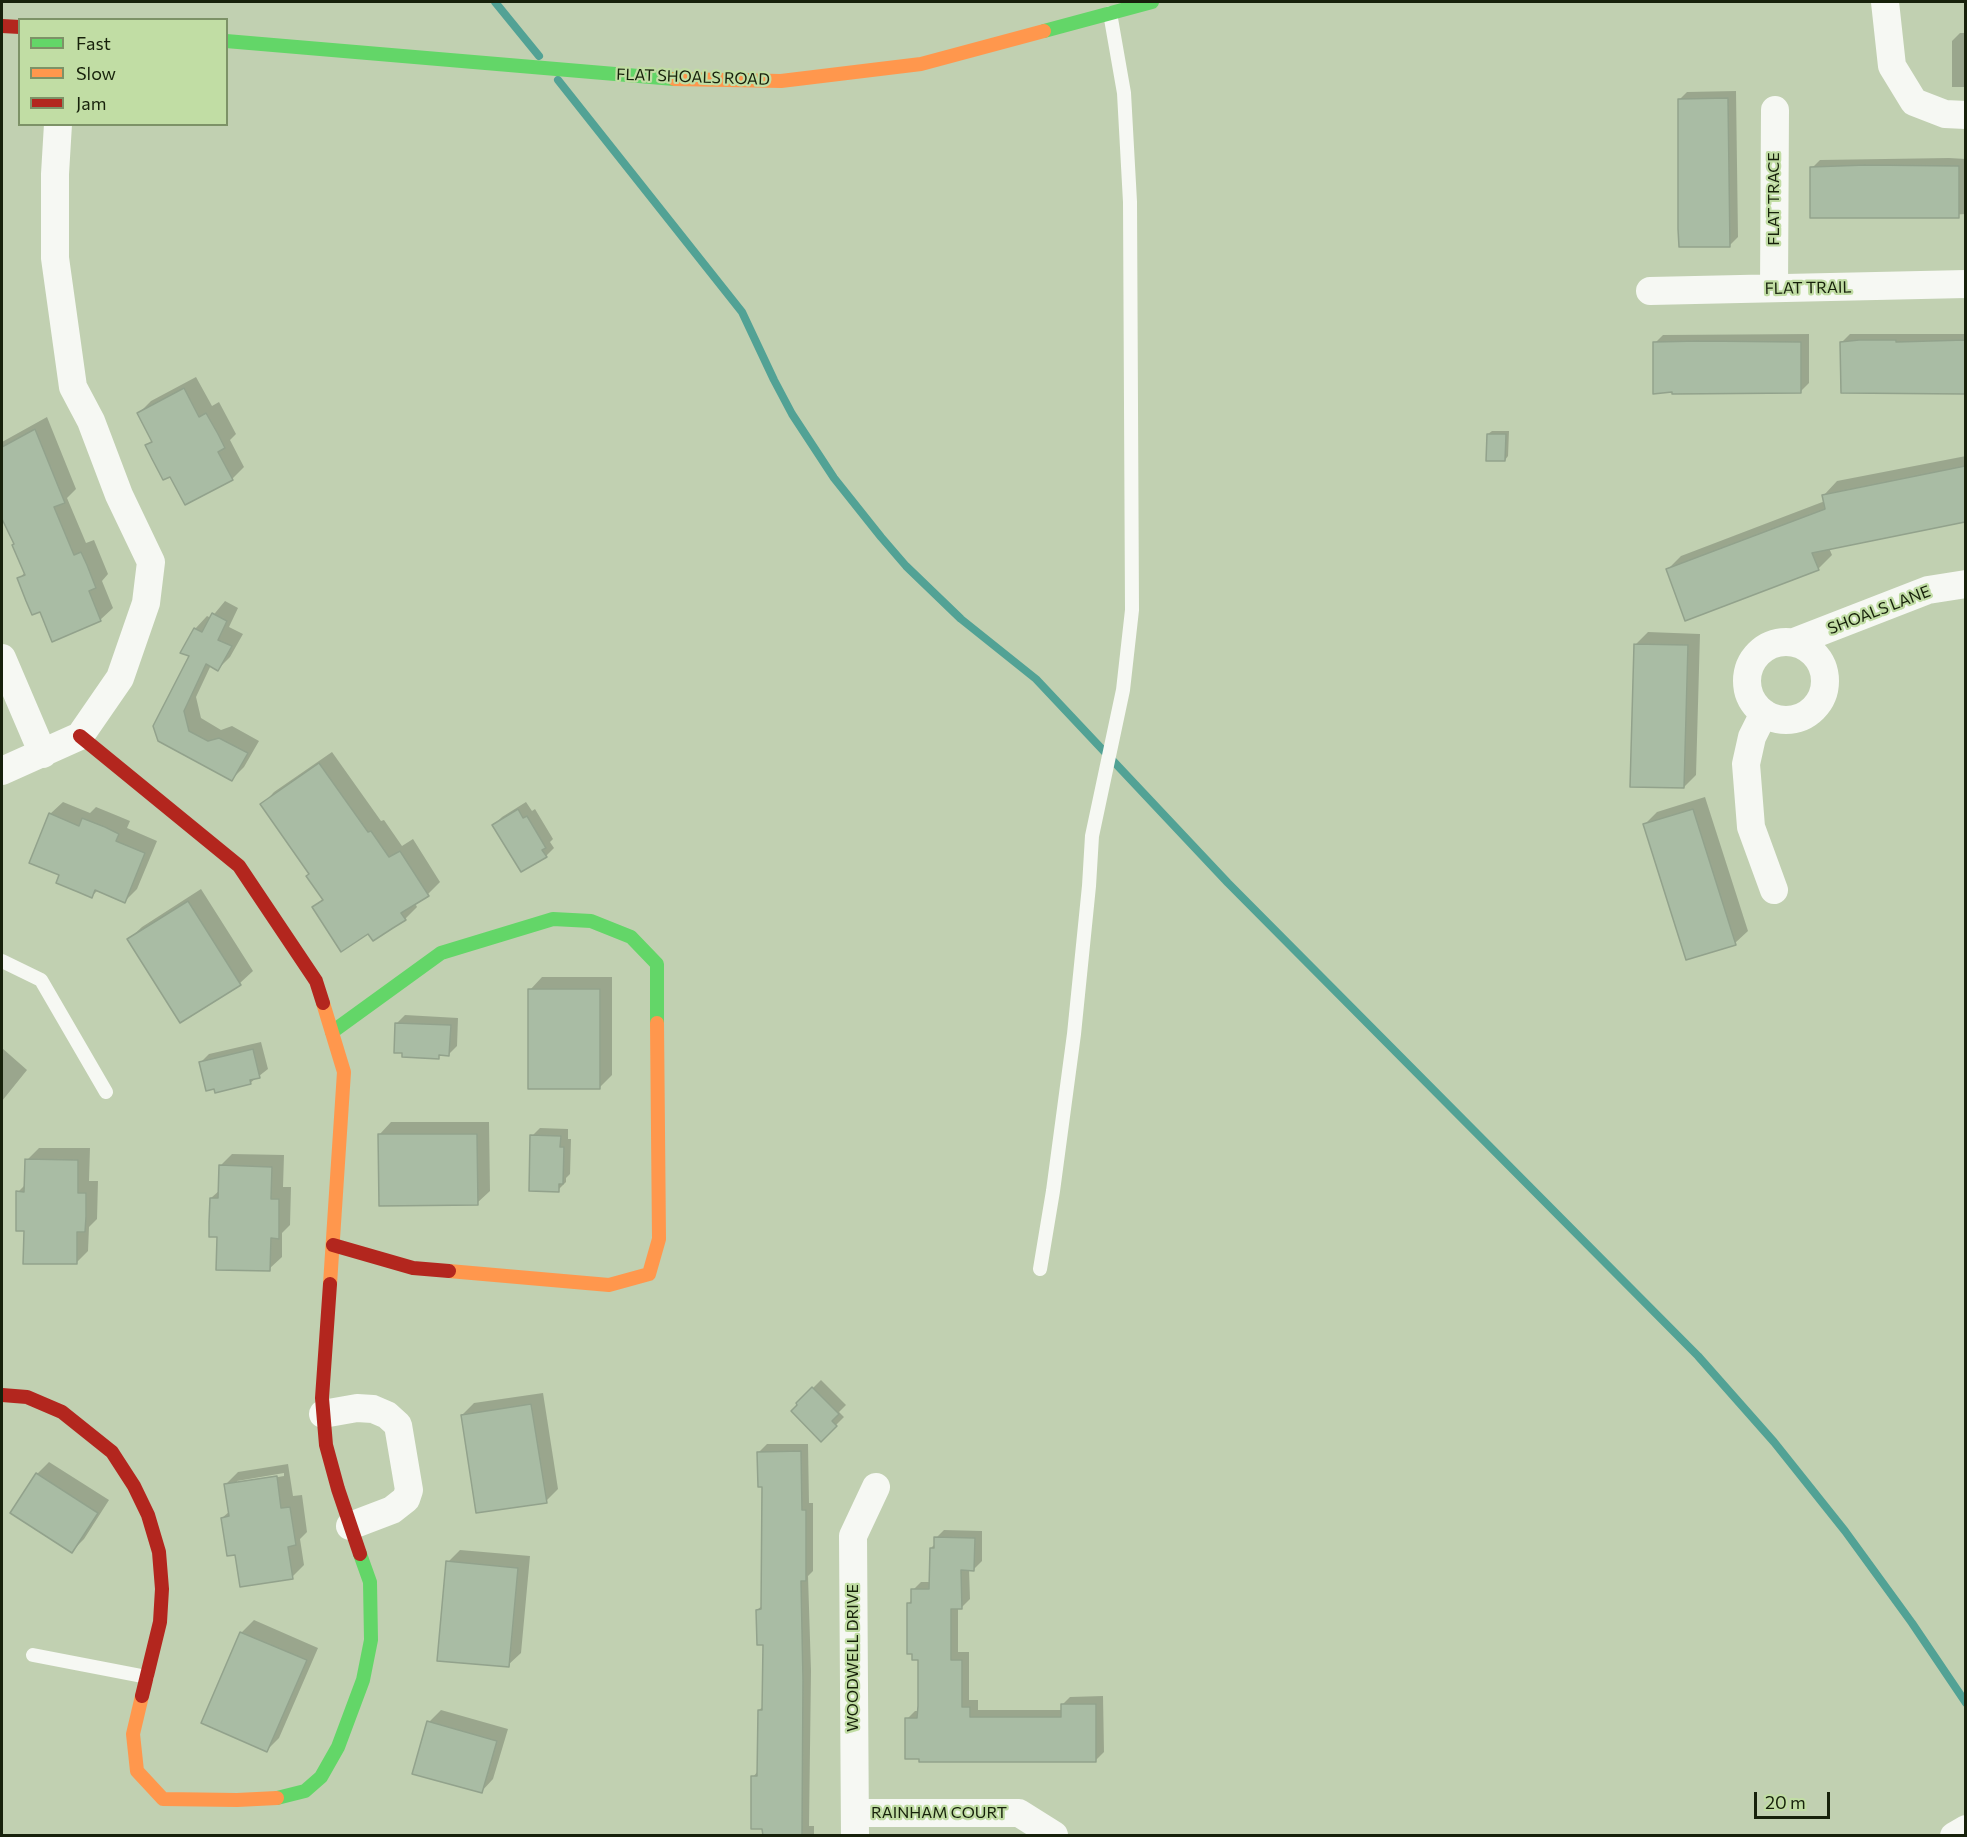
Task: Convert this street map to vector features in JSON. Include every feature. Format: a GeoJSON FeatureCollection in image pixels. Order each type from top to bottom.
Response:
{"type":"FeatureCollection","features":[{"type":"Feature","properties":{"kind":"street","name":"FLAT SHOALS ROAD"},"geometry":{"type":"LineString","coordinates":[[228,41],[677,79],[781,81],[921,64],[1110,7],[1152,2]]}},
{"type":"Feature","properties":{"kind":"street"},"geometry":{"type":"LineString","coordinates":[[1885,2],[1892,66],[1914,102],[1945,114],[1965,115]]}},
{"type":"Feature","properties":{"kind":"street"},"geometry":{"type":"LineString","coordinates":[[2,26],[18,27]]}},
{"type":"Feature","properties":{"kind":"street","name":"FLAT TRACE"},"geometry":{"type":"LineString","coordinates":[[1774,288],[1775,110]]}},
{"type":"Feature","properties":{"kind":"street"},"geometry":{"type":"LineString","coordinates":[[2,771],[80,736],[120,678],[146,603],[151,562],[119,495],[91,421],[73,387],[55,258],[55,174],[58,126]]}},
{"type":"Feature","properties":{"kind":"street","name":"FLAT TRAIL"},"geometry":{"type":"LineString","coordinates":[[1650,291],[1965,284]]}},
{"type":"Feature","properties":{"kind":"street","name":"SHOALS LANE"},"geometry":{"type":"LineString","coordinates":[[1794,642],[1928,590],[1965,584]]}},
{"type":"Feature","properties":{"kind":"street","name":"SHOALS LANE"},"geometry":{"type":"LineString","coordinates":[[1781,642],[1794,642],[1807,647],[1817,656],[1826,680],[1824,692],[1818,703],[1799,717],[1775,718],[1764,713],[1755,704],[1749,692],[1747,678],[1750,665],[1757,654],[1768,646],[1781,642]]}},
{"type":"Feature","properties":{"kind":"street"},"geometry":{"type":"LineString","coordinates":[[2,658],[43,754]]}},
{"type":"Feature","properties":{"kind":"street"},"geometry":{"type":"LineString","coordinates":[[1764,713],[1752,737],[1746,764],[1751,827],[1774,890]]}},
{"type":"Feature","properties":{"kind":"street"},"geometry":{"type":"LineString","coordinates":[[2,1395],[27,1397],[62,1412],[112,1452],[134,1486],[148,1515],[159,1552],[162,1589],[160,1622],[133,1734],[137,1771],[163,1799],[279,1798],[305,1791],[321,1777],[338,1747],[363,1680],[371,1640],[370,1582],[338,1489],[326,1445],[323,1414],[323,1360],[344,1072],[316,981],[239,866],[80,736]]}},
{"type":"Feature","properties":{"kind":"street"},"geometry":{"type":"LineString","coordinates":[[332,1032],[441,953],[553,919],[591,921],[631,938],[657,964],[659,1239],[649,1274],[609,1285],[413,1268],[333,1245]]}},
{"type":"Feature","properties":{"kind":"street"},"geometry":{"type":"LineString","coordinates":[[323,1414],[357,1408],[373,1409],[387,1415],[398,1425],[409,1490],[406,1500],[392,1510],[350,1526]]}},
{"type":"Feature","properties":{"kind":"street","name":"WOODWELL DRIVE"},"geometry":{"type":"LineString","coordinates":[[855,1824],[852,1536],[876,1487]]}},
{"type":"Feature","properties":{"kind":"street","name":"RAINHAM COURT"},"geometry":{"type":"LineString","coordinates":[[855,1824],[1019,1813],[1054,1834]]}},
{"type":"Feature","properties":{"kind":"street"},"geometry":{"type":"LineString","coordinates":[[1954,1836],[1965,1828]]}},
{"type":"Feature","properties":{"kind":"lane"},"geometry":{"type":"LineString","coordinates":[[1040,1269],[1074,1034],[1092,836],[1123,690],[1132,610],[1130,202],[1124,93],[1110,7]]}},
{"type":"Feature","properties":{"kind":"lane"},"geometry":{"type":"LineString","coordinates":[[2,961],[41,980],[106,1092]]}},
{"type":"Feature","properties":{"kind":"lane"},"geometry":{"type":"LineString","coordinates":[[33,1655],[147,1677]]}},
{"type":"Feature","properties":{"kind":"building"},"geometry":{"type":"Polygon","coordinates":[[[1728,98],[1730,247],[1679,247],[1678,99],[1728,98]]]}},
{"type":"Feature","properties":{"kind":"building"},"geometry":{"type":"Polygon","coordinates":[[[1959,166],[1959,218],[1810,218],[1810,167],[1959,166]]]}},
{"type":"Feature","properties":{"kind":"building"},"geometry":{"type":"Polygon","coordinates":[[[1896,340],[1896,342],[1965,340],[1965,394],[1841,393],[1840,342],[1896,340]]]}},
{"type":"Feature","properties":{"kind":"building"},"geometry":{"type":"Polygon","coordinates":[[[1653,342],[1801,342],[1801,393],[1672,394],[1672,392],[1653,394],[1653,342]]]}},
{"type":"Feature","properties":{"kind":"building"},"geometry":{"type":"Polygon","coordinates":[[[184,388],[199,417],[206,413],[218,434],[225,448],[218,452],[233,480],[185,505],[170,477],[163,480],[152,459],[145,445],[152,442],[137,413],[184,388]]]}},
{"type":"Feature","properties":{"kind":"building"},"geometry":{"type":"Polygon","coordinates":[[[35,429],[65,503],[54,507],[74,555],[81,552],[87,565],[96,588],[89,591],[101,621],[52,642],[40,612],[32,615],[26,601],[17,578],[25,575],[2,519],[2,447],[35,429]]]}},
{"type":"Feature","properties":{"kind":"building"},"geometry":{"type":"Polygon","coordinates":[[[1487,434],[1506,434],[1505,461],[1486,461],[1487,434]]]}},
{"type":"Feature","properties":{"kind":"building"},"geometry":{"type":"Polygon","coordinates":[[[1965,466],[1965,522],[1812,553],[1819,570],[1685,621],[1666,569],[1825,509],[1822,495],[1965,466]]]}},
{"type":"Feature","properties":{"kind":"building"},"geometry":{"type":"Polygon","coordinates":[[[212,613],[227,621],[218,640],[232,646],[218,671],[206,664],[184,711],[189,731],[208,741],[219,738],[248,753],[232,781],[158,741],[153,726],[189,656],[180,653],[194,628],[202,632],[212,613]]]}},
{"type":"Feature","properties":{"kind":"building"},"geometry":{"type":"Polygon","coordinates":[[[1634,644],[1688,645],[1684,788],[1630,787],[1634,644]]]}},
{"type":"Feature","properties":{"kind":"building"},"geometry":{"type":"Polygon","coordinates":[[[319,763],[368,832],[371,831],[389,857],[400,851],[429,896],[401,913],[406,920],[373,941],[368,934],[341,952],[312,907],[323,900],[306,876],[309,874],[260,804],[319,763]]]}},
{"type":"Feature","properties":{"kind":"building"},"geometry":{"type":"Polygon","coordinates":[[[518,809],[523,818],[527,816],[546,848],[542,850],[547,857],[521,872],[492,825],[518,809]]]}},
{"type":"Feature","properties":{"kind":"building"},"geometry":{"type":"Polygon","coordinates":[[[1693,809],[1736,945],[1686,960],[1643,824],[1693,809]]]}},
{"type":"Feature","properties":{"kind":"building"},"geometry":{"type":"Polygon","coordinates":[[[49,813],[79,826],[82,818],[105,827],[119,834],[116,841],[145,853],[125,903],[95,890],[92,898],[56,883],[59,875],[29,863],[49,813]]]}},
{"type":"Feature","properties":{"kind":"building"},"geometry":{"type":"Polygon","coordinates":[[[188,901],[241,985],[180,1023],[127,939],[188,901]]]}},
{"type":"Feature","properties":{"kind":"building"},"geometry":{"type":"Polygon","coordinates":[[[528,989],[600,989],[600,1089],[528,1089],[528,989]]]}},
{"type":"Feature","properties":{"kind":"building"},"geometry":{"type":"Polygon","coordinates":[[[395,1023],[451,1025],[449,1056],[439,1055],[439,1059],[402,1057],[402,1053],[394,1053],[395,1023]]]}},
{"type":"Feature","properties":{"kind":"building"},"geometry":{"type":"Polygon","coordinates":[[[253,1049],[260,1078],[250,1080],[251,1084],[215,1093],[214,1089],[206,1091],[199,1062],[253,1049]]]}},
{"type":"Feature","properties":{"kind":"building"},"geometry":{"type":"Polygon","coordinates":[[[378,1134],[477,1134],[478,1205],[379,1206],[378,1134]]]}},
{"type":"Feature","properties":{"kind":"building"},"geometry":{"type":"Polygon","coordinates":[[[530,1135],[561,1136],[560,1147],[564,1147],[563,1184],[559,1184],[559,1192],[529,1191],[530,1135]]]}},
{"type":"Feature","properties":{"kind":"building"},"geometry":{"type":"Polygon","coordinates":[[[25,1159],[78,1160],[78,1193],[86,1193],[86,1217],[85,1232],[77,1232],[77,1264],[23,1264],[24,1231],[16,1231],[16,1191],[24,1192],[25,1159]]]}},
{"type":"Feature","properties":{"kind":"building"},"geometry":{"type":"Polygon","coordinates":[[[219,1165],[272,1167],[271,1199],[279,1199],[279,1239],[271,1238],[270,1271],[216,1270],[217,1237],[209,1237],[209,1222],[210,1198],[218,1198],[219,1165]]]}},
{"type":"Feature","properties":{"kind":"building"},"geometry":{"type":"Polygon","coordinates":[[[812,1387],[839,1414],[832,1421],[837,1426],[821,1442],[791,1411],[812,1387]]]}},
{"type":"Feature","properties":{"kind":"building"},"geometry":{"type":"Polygon","coordinates":[[[531,1404],[547,1503],[476,1513],[461,1415],[531,1404]]]}},
{"type":"Feature","properties":{"kind":"building"},"geometry":{"type":"Polygon","coordinates":[[[801,1451],[802,1510],[806,1510],[806,1581],[801,1581],[802,1836],[763,1836],[762,1829],[751,1829],[751,1776],[757,1776],[758,1710],[762,1710],[763,1645],[757,1645],[756,1610],[761,1609],[762,1487],[758,1487],[757,1452],[801,1451]]]}},
{"type":"Feature","properties":{"kind":"building"},"geometry":{"type":"Polygon","coordinates":[[[36,1473],[98,1513],[72,1553],[10,1513],[36,1473]]]}},
{"type":"Feature","properties":{"kind":"building"},"geometry":{"type":"Polygon","coordinates":[[[277,1476],[281,1508],[290,1507],[296,1545],[288,1547],[293,1579],[240,1587],[235,1555],[227,1556],[221,1518],[229,1516],[224,1484],[277,1476]]]}},
{"type":"Feature","properties":{"kind":"building"},"geometry":{"type":"Polygon","coordinates":[[[934,1537],[975,1538],[974,1571],[961,1570],[962,1609],[951,1609],[951,1660],[962,1660],[962,1707],[970,1707],[970,1717],[1061,1717],[1061,1704],[1096,1704],[1096,1762],[919,1762],[919,1759],[905,1759],[905,1718],[917,1718],[918,1706],[918,1660],[912,1660],[912,1654],[907,1654],[907,1603],[911,1603],[911,1589],[929,1589],[930,1548],[934,1548],[934,1537]]]}},
{"type":"Feature","properties":{"kind":"building"},"geometry":{"type":"Polygon","coordinates":[[[446,1561],[518,1568],[509,1667],[437,1661],[446,1561]]]}},
{"type":"Feature","properties":{"kind":"building"},"geometry":{"type":"Polygon","coordinates":[[[240,1632],[307,1660],[267,1752],[201,1723],[240,1632]]]}},
{"type":"Feature","properties":{"kind":"building"},"geometry":{"type":"Polygon","coordinates":[[[427,1721],[497,1741],[482,1793],[412,1774],[427,1721]]]}},
{"type":"Feature","properties":{"kind":"waterway"},"geometry":{"type":"LineString","coordinates":[[495,2],[539,56]]}},
{"type":"Feature","properties":{"kind":"waterway"},"geometry":{"type":"LineString","coordinates":[[558,80],[742,312],[792,414],[834,478],[906,566],[961,619],[1036,679],[1228,883],[1698,1356],[1774,1442],[1845,1531],[1912,1623],[1966,1703]]}},
{"type":"Feature","properties":{"kind":"traffic: fast"},"geometry":{"type":"LineString","coordinates":[[1044,31],[1152,2]]}},
{"type":"Feature","properties":{"kind":"traffic: fast"},"geometry":{"type":"LineString","coordinates":[[228,41],[674,79]]}},
{"type":"Feature","properties":{"kind":"traffic: fast"},"geometry":{"type":"LineString","coordinates":[[332,1032],[441,953],[553,919],[591,921],[631,937],[657,964],[657,1023]]}},
{"type":"Feature","properties":{"kind":"traffic: fast"},"geometry":{"type":"LineString","coordinates":[[277,1798],[305,1791],[321,1777],[338,1747],[363,1680],[371,1640],[370,1582],[360,1554]]}},
{"type":"Feature","properties":{"kind":"traffic: slow"},"geometry":{"type":"LineString","coordinates":[[674,79],[781,81],[921,64],[1044,31]]}},
{"type":"Feature","properties":{"kind":"traffic: slow"},"geometry":{"type":"LineString","coordinates":[[323,1003],[344,1072],[330,1284]]}},
{"type":"Feature","properties":{"kind":"traffic: slow"},"geometry":{"type":"LineString","coordinates":[[449,1271],[609,1285],[649,1274],[659,1239],[657,1023]]}},
{"type":"Feature","properties":{"kind":"traffic: slow"},"geometry":{"type":"LineString","coordinates":[[142,1696],[133,1734],[137,1771],[163,1799],[277,1798]]}},
{"type":"Feature","properties":{"kind":"traffic: jam"},"geometry":{"type":"LineString","coordinates":[[2,26],[18,27]]}},
{"type":"Feature","properties":{"kind":"traffic: jam"},"geometry":{"type":"LineString","coordinates":[[80,736],[239,866],[316,981],[323,1003]]}},
{"type":"Feature","properties":{"kind":"traffic: jam"},"geometry":{"type":"LineString","coordinates":[[333,1245],[413,1268],[449,1271]]}},
{"type":"Feature","properties":{"kind":"traffic: jam"},"geometry":{"type":"LineString","coordinates":[[330,1284],[322,1398],[326,1445],[360,1554]]}},
{"type":"Feature","properties":{"kind":"traffic: jam"},"geometry":{"type":"LineString","coordinates":[[2,1395],[27,1397],[62,1412],[112,1452],[134,1486],[148,1515],[159,1552],[162,1589],[160,1622],[142,1696]]}}]}
